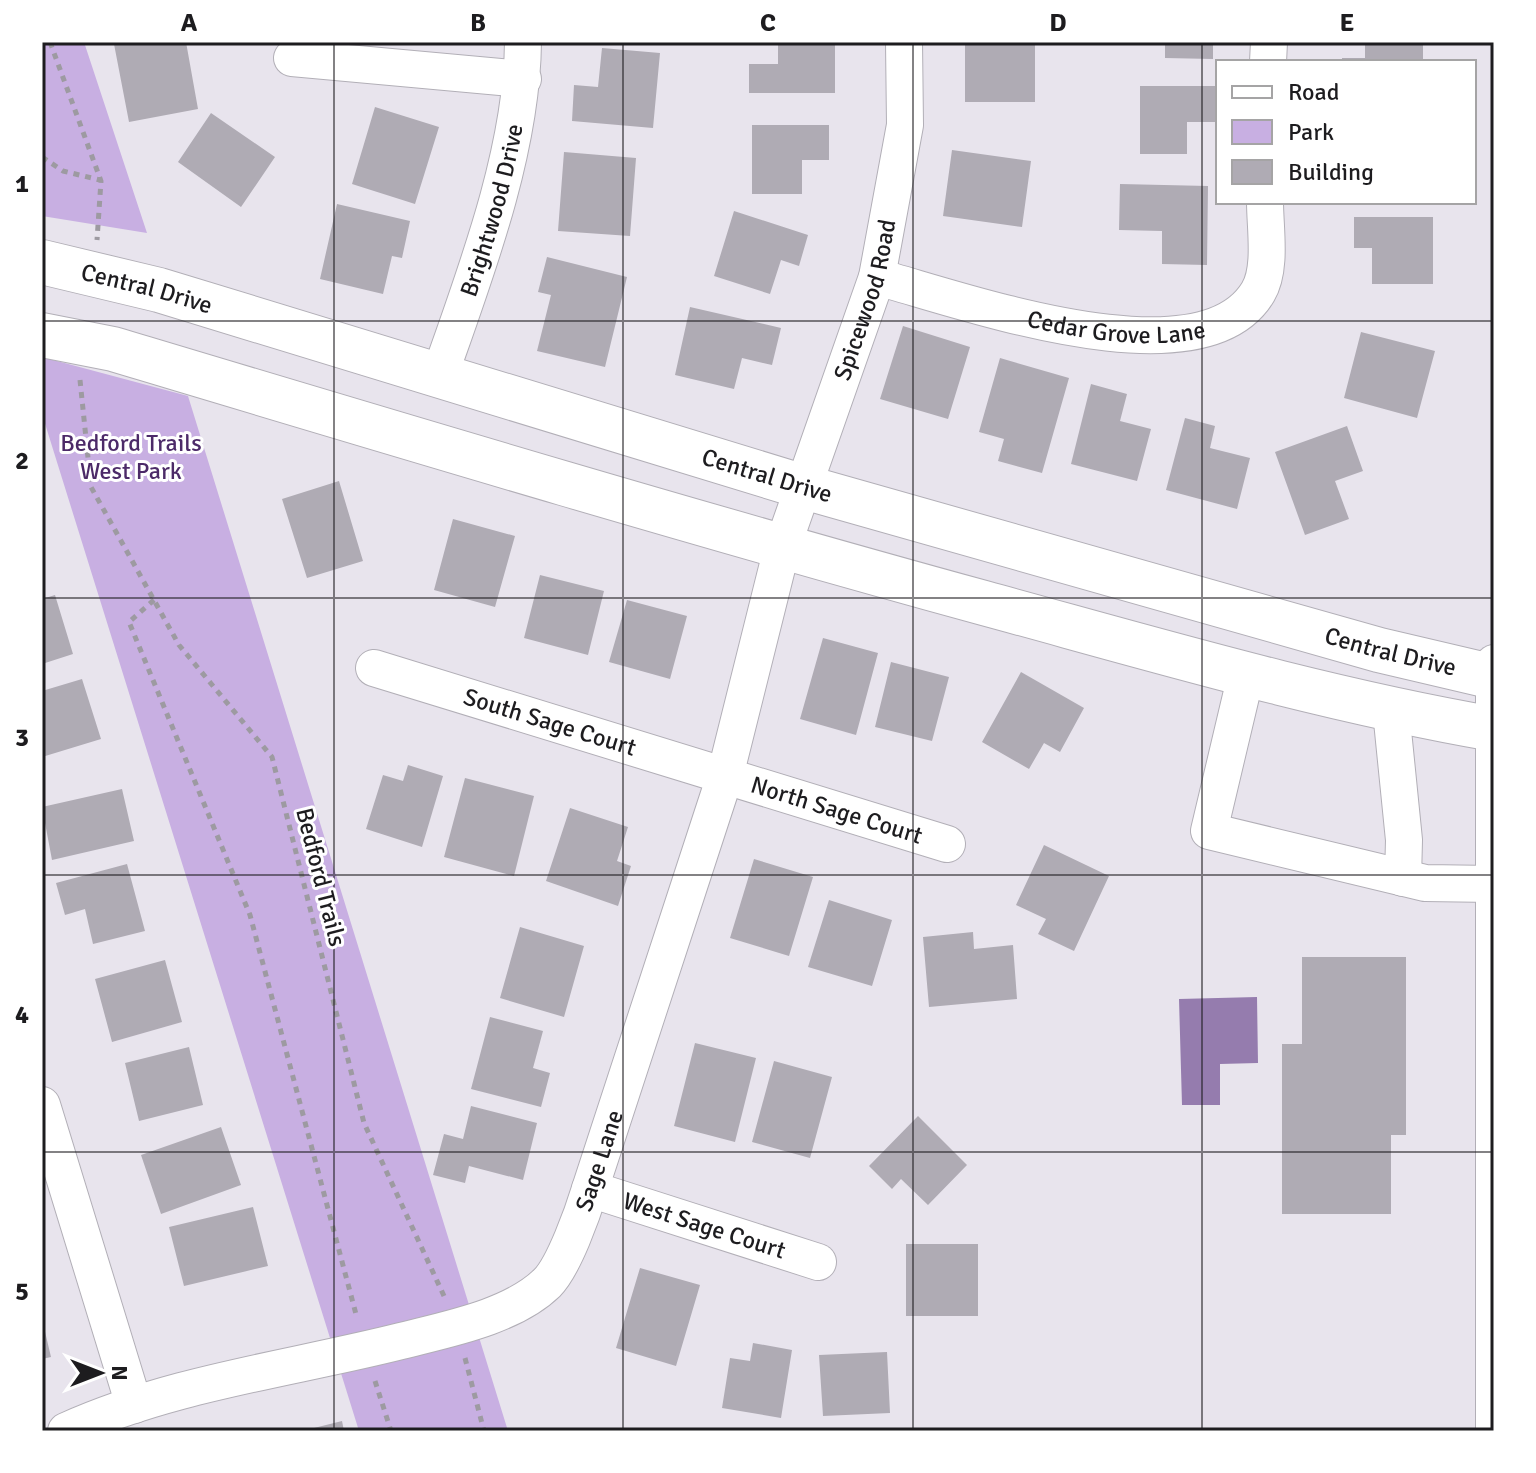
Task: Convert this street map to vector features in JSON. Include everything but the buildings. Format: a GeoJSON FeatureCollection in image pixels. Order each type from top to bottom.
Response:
{"type":"FeatureCollection","features":[{"type":"Feature","properties":{"kind":"main road","name":"Central Drive"},"geometry":{"type":"LineString","coordinates":[[42,262],[159,290],[804,487],[1379,650],[1494,677]]}},
{"type":"Feature","properties":{"kind":"main road"},"geometry":{"type":"LineString","coordinates":[[42,335],[113,349],[782,548],[1246,675],[1391,711],[1494,728]]}},
{"type":"Feature","properties":{"kind":"street","name":"Brightwood Drive"},"geometry":{"type":"LineString","coordinates":[[440,374],[472,283],[523,79],[523,42]]}},
{"type":"Feature","properties":{"kind":"street","name":"Spicewood Road"},"geometry":{"type":"LineString","coordinates":[[782,548],[877,277],[905,125],[904,42]]}},
{"type":"Feature","properties":{"kind":"street"},"geometry":{"type":"LineString","coordinates":[[292,58],[523,79]]}},
{"type":"Feature","properties":{"kind":"street","name":"Cedar Grove Lane"},"geometry":{"type":"LineString","coordinates":[[877,277],[1089,333],[1160,336],[1193,333],[1228,319],[1258,292],[1264,271],[1265,204]]}},
{"type":"Feature","properties":{"kind":"street","name":"Sage Lane"},"geometry":{"type":"LineString","coordinates":[[66,1431],[134,1405],[491,1318],[548,1282],[578,1224],[725,776],[782,548]]}},
{"type":"Feature","properties":{"kind":"street"},"geometry":{"type":"LineString","coordinates":[[1494,663],[1494,1431]]}},
{"type":"Feature","properties":{"kind":"street","name":"South Sage Court"},"geometry":{"type":"LineString","coordinates":[[374,668],[725,776]]}},
{"type":"Feature","properties":{"kind":"street"},"geometry":{"type":"LineString","coordinates":[[1246,675],[1209,831],[1425,883],[1493,884]]}},
{"type":"Feature","properties":{"kind":"street"},"geometry":{"type":"LineString","coordinates":[[1391,711],[1404,840],[1403,878]]}},
{"type":"Feature","properties":{"kind":"street","name":"North Sage Court"},"geometry":{"type":"LineString","coordinates":[[725,776],[947,844]]}},
{"type":"Feature","properties":{"kind":"street"},"geometry":{"type":"LineString","coordinates":[[42,1105],[134,1405]]}},
{"type":"Feature","properties":{"kind":"street","name":"West Sage Court"},"geometry":{"type":"LineString","coordinates":[[590,1189],[818,1262]]}},
{"type":"Feature","properties":{"kind":"path"},"geometry":{"type":"LineString","coordinates":[[50,42],[101,181],[96,250]]}},
{"type":"Feature","properties":{"kind":"path"},"geometry":{"type":"LineString","coordinates":[[42,157],[63,171],[101,181]]}},
{"type":"Feature","properties":{"kind":"path","name":"Bedford Trails"},"geometry":{"type":"LineString","coordinates":[[79,378],[91,487],[179,645],[272,757],[364,1123],[457,1326],[484,1431]]}},
{"type":"Feature","properties":{"kind":"path"},"geometry":{"type":"LineString","coordinates":[[154,600],[129,622],[250,915],[365,1350],[391,1431]]}},
{"type":"Feature","properties":{"kind":"green space"},"geometry":{"type":"Polygon","coordinates":[[[42,42],[84,42],[147,233],[42,216],[42,42]]]}},
{"type":"Feature","properties":{"kind":"green space","name":"Bedford Trails West Park"},"geometry":{"type":"Polygon","coordinates":[[[42,357],[188,396],[508,1431],[359,1431],[42,414],[42,357]]]}},
{"type":"Feature","properties":{"kind":"shaded area"},"geometry":{"type":"Polygon","coordinates":[[[1257,997],[1258,1063],[1220,1064],[1220,1105],[1182,1105],[1179,999],[1257,997]]]}}]}
